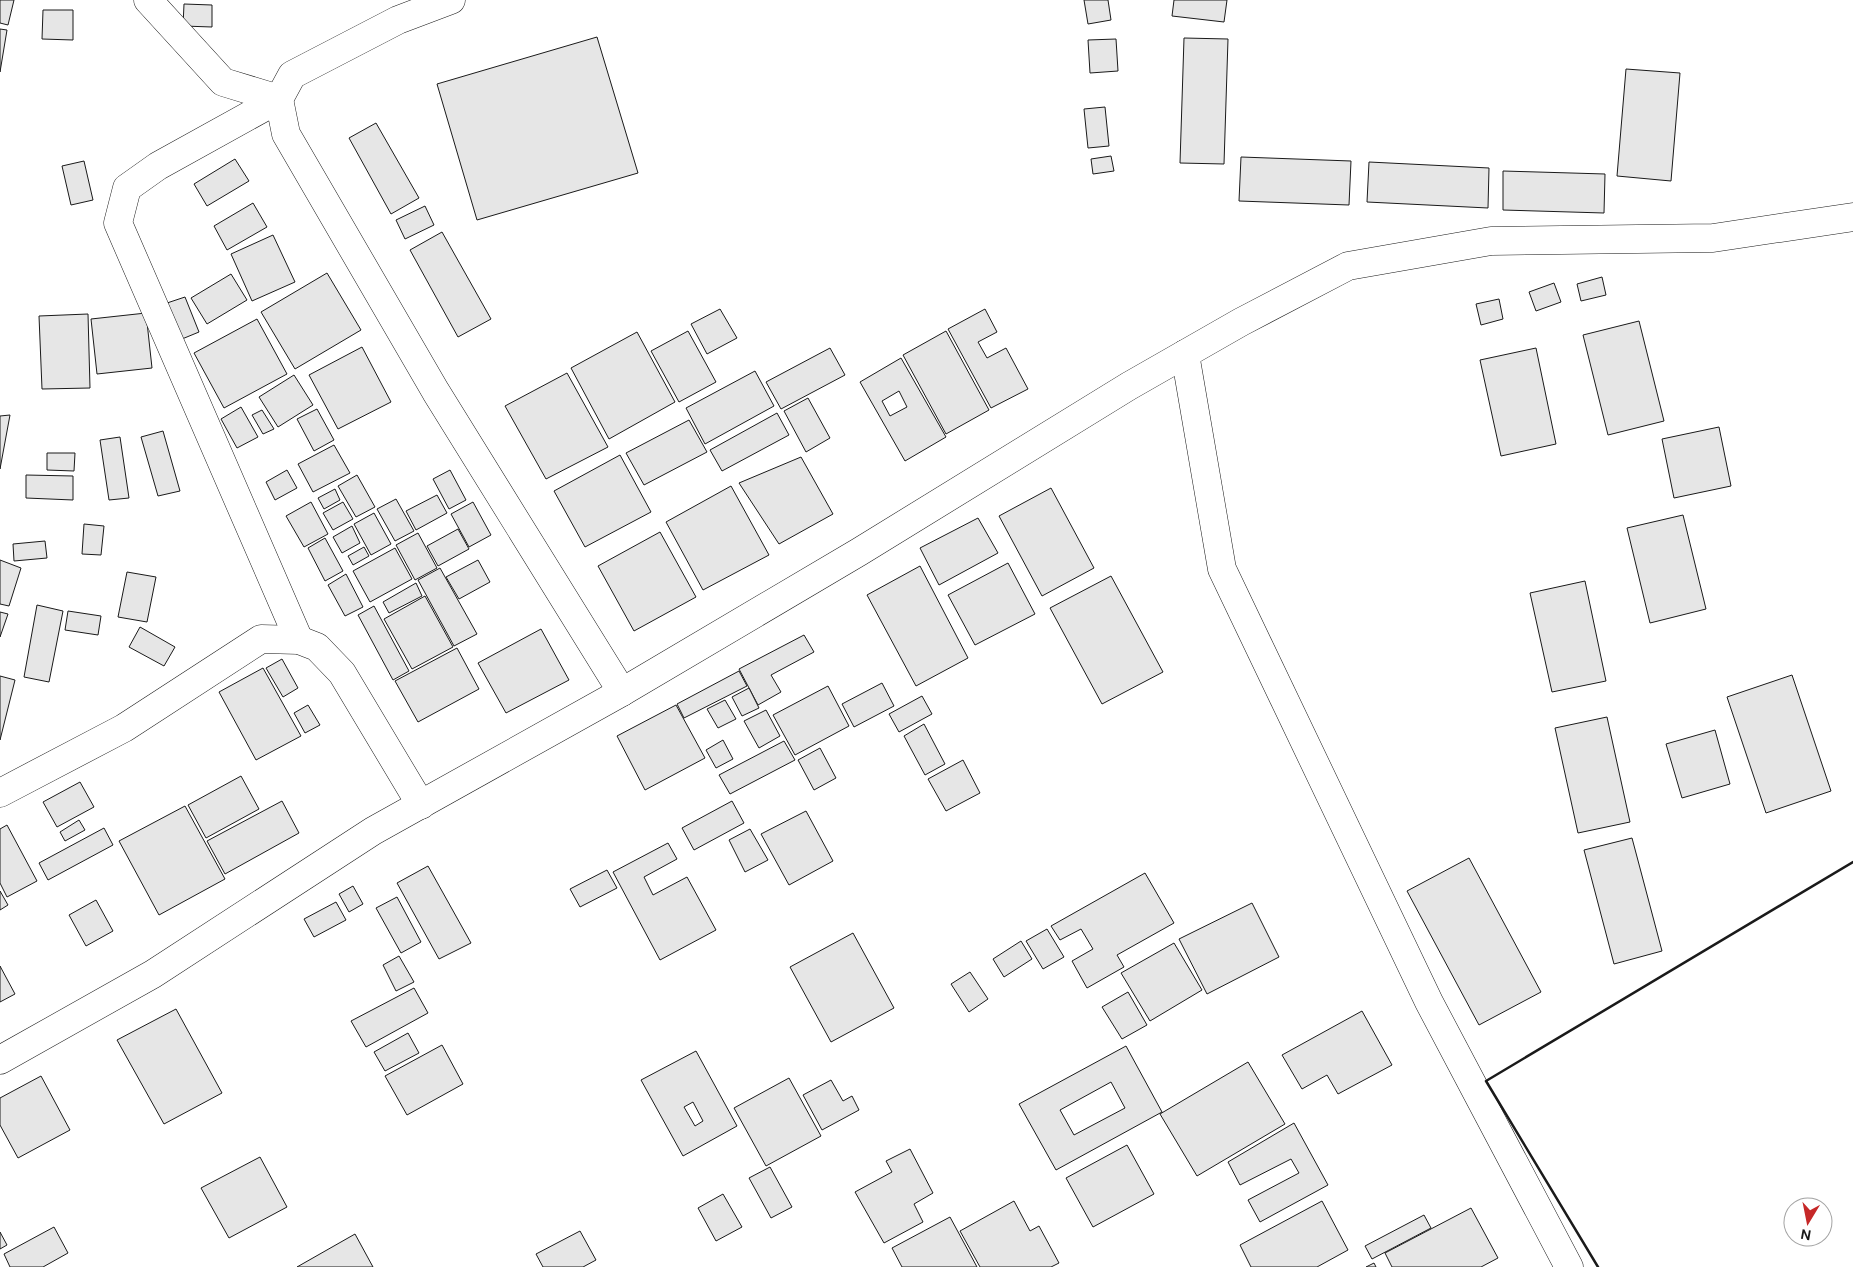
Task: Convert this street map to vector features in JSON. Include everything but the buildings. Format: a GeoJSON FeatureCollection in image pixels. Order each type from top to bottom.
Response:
{"type":"FeatureCollection","features":[{"type":"Feature","properties":{"kind":"street"},"geometry":{"type":"LineString","coordinates":[[148,0],[223,82],[279,99]]}},
{"type":"Feature","properties":{"kind":"street"},"geometry":{"type":"LineString","coordinates":[[299,640],[118,223],[127,188],[158,166],[279,99],[292,75],[398,20],[451,0]]}},
{"type":"Feature","properties":{"kind":"street"},"geometry":{"type":"LineString","coordinates":[[279,99],[286,134],[436,392],[622,692]]}},
{"type":"Feature","properties":{"kind":"street"},"geometry":{"type":"LineString","coordinates":[[0,1060],[153,974],[374,831],[622,692],[860,552],[1185,354],[1348,266],[1491,241],[1713,238],[1853,217]]}},
{"type":"Feature","properties":{"kind":"street"},"geometry":{"type":"LineString","coordinates":[[1185,354],[1222,569],[1429,1002],[1568,1267]]}},
{"type":"Feature","properties":{"kind":"street"},"geometry":{"type":"LineString","coordinates":[[0,793],[124,728],[260,639],[299,640],[317,647],[342,672],[421,805]]}},
{"type":"Feature","properties":{"kind":"wall"},"geometry":{"type":"LineString","coordinates":[[1598,1267],[1486,1081],[1853,862]]}}]}
